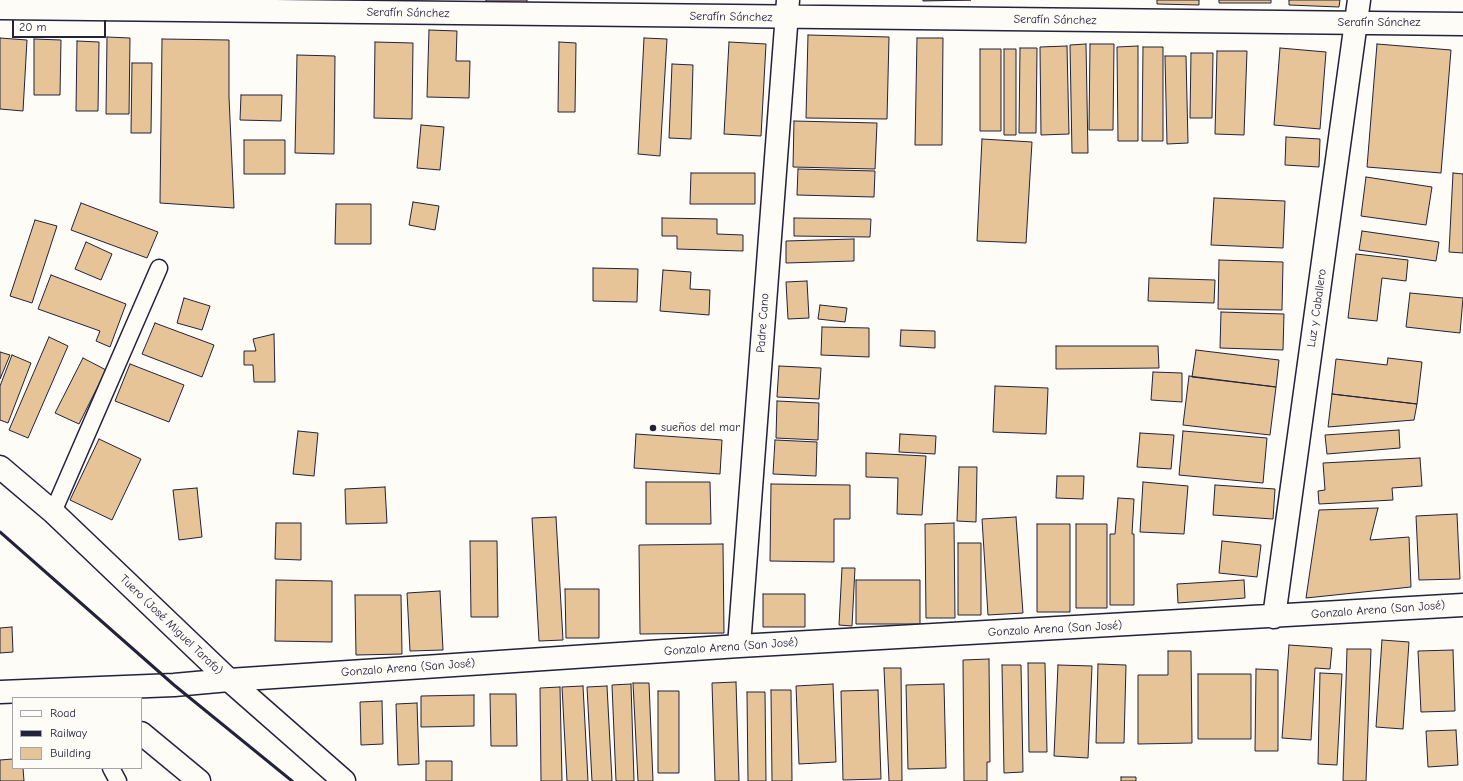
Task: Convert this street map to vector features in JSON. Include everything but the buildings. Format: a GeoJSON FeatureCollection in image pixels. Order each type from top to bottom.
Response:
{"type":"FeatureCollection","features":[{"type":"Feature","properties":{"kind":"street","name":"Luz y Caballero"},"geometry":{"type":"LineString","coordinates":[[1274,617],[1359,0]]}},
{"type":"Feature","properties":{"kind":"street","name":"Serafín Sánchez"},"geometry":{"type":"LineString","coordinates":[[0,8],[787,9],[1356,23],[1463,24]]}},
{"type":"Feature","properties":{"kind":"street","name":"Padre Cano"},"geometry":{"type":"LineString","coordinates":[[739,646],[787,9]]}},
{"type":"Feature","properties":{"kind":"street","name":"Tuero (José Miguel Tarafa)"},"geometry":{"type":"LineString","coordinates":[[0,467],[53,512],[229,680],[344,781]]}},
{"type":"Feature","properties":{"kind":"street","name":"Gonzalo Arena (San José)"},"geometry":{"type":"LineString","coordinates":[[0,692],[91,695],[229,680],[739,646],[1274,617],[1463,605]]}},
{"type":"Feature","properties":{"kind":"street"},"geometry":{"type":"LineString","coordinates":[[142,735],[199,781]]}},
{"type":"Feature","properties":{"kind":"lane"},"geometry":{"type":"LineString","coordinates":[[53,512],[159,268]]}},
{"type":"Feature","properties":{"kind":"lane"},"geometry":{"type":"LineString","coordinates":[[112,769],[118,781]]}},
{"type":"Feature","properties":{"kind":"railway"},"geometry":{"type":"LineString","coordinates":[[0,532],[174,685],[292,781]]}},
{"type":"Feature","properties":{"kind":"place","name":"sueños del mar"},"geometry":{"type":"Point","coordinates":[653,428]}}]}
